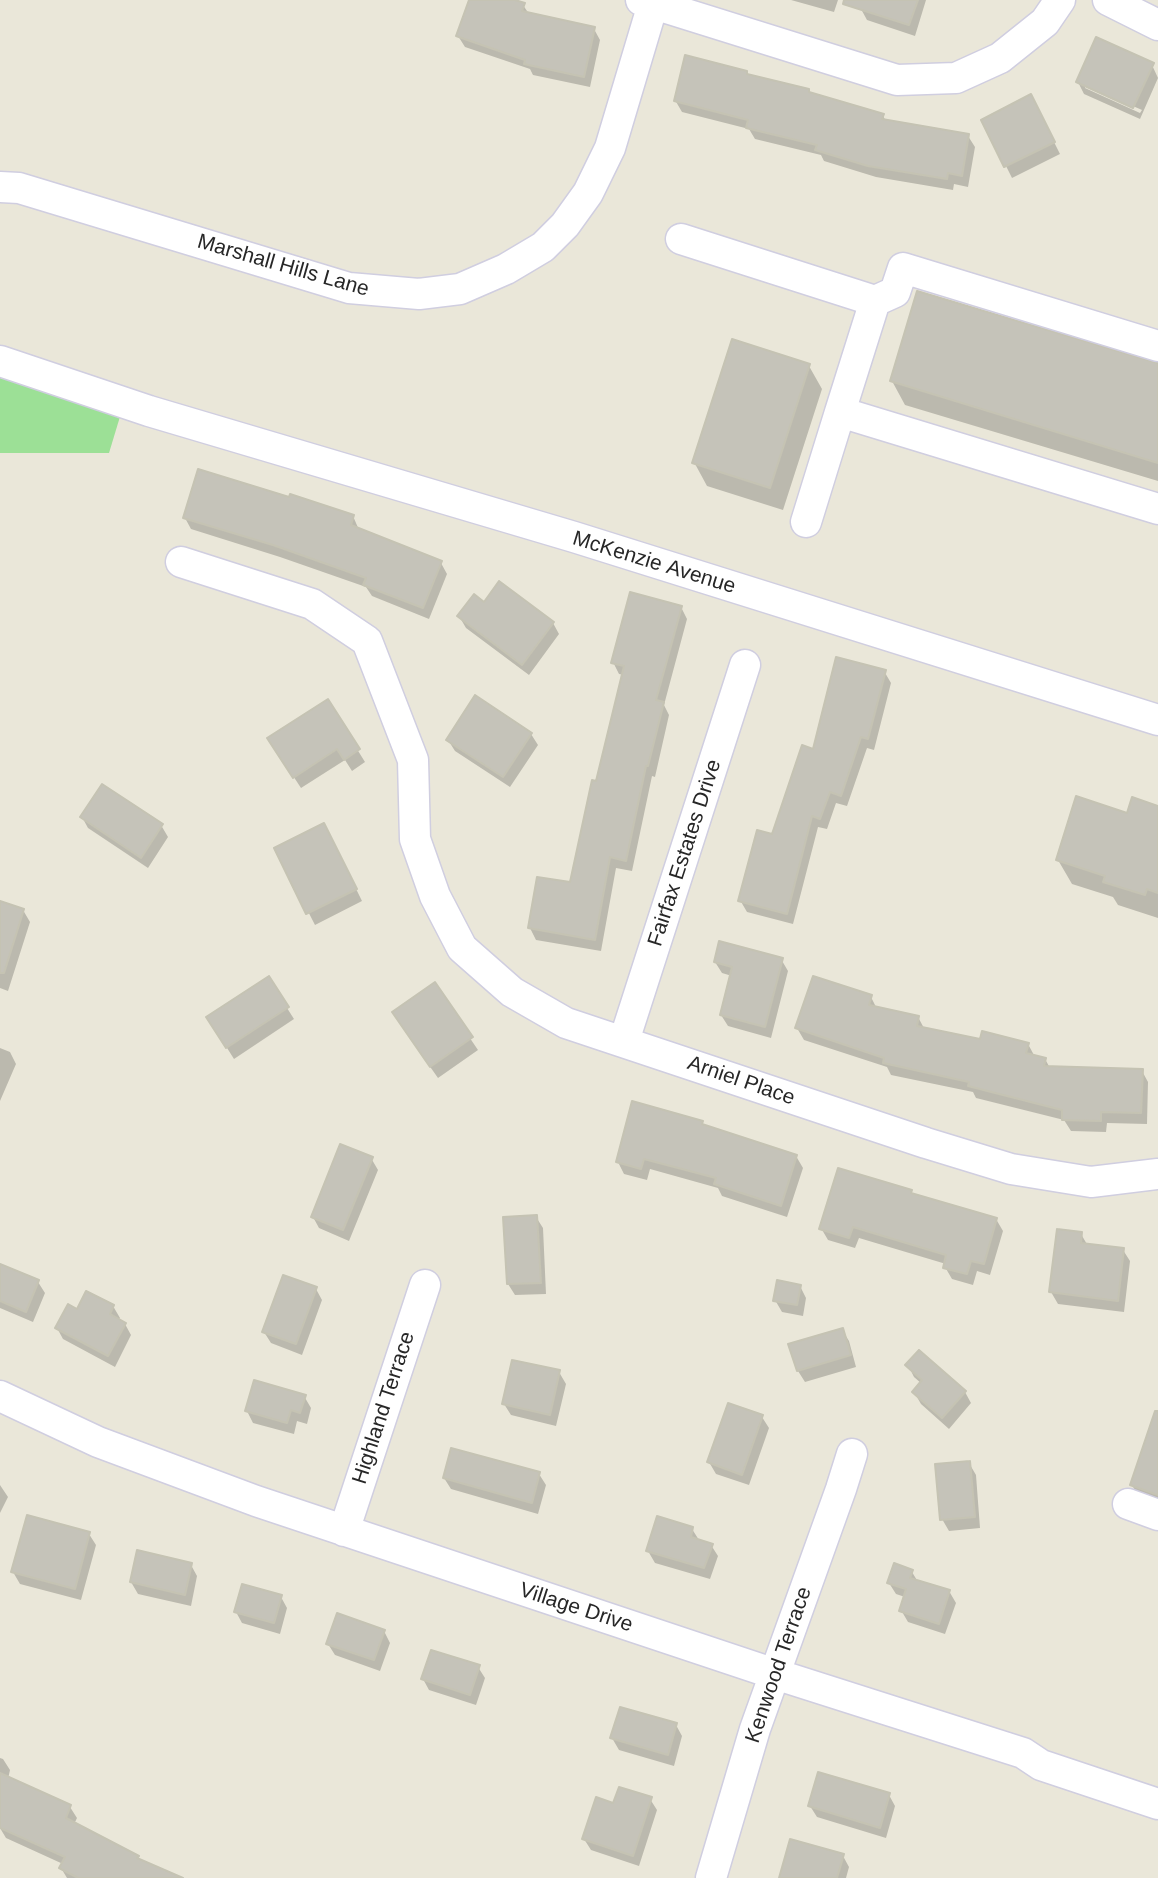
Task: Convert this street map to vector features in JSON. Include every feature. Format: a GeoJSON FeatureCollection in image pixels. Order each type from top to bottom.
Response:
{"type":"FeatureCollection","features":[{"type":"Feature","properties":{"kind":"street"},"geometry":{"type":"LineString","coordinates":[[647,2],[897,80],[956,78],[1000,58],[1045,22],[1060,0]]}},
{"type":"Feature","properties":{"kind":"street"},"geometry":{"type":"LineString","coordinates":[[1108,0],[1158,25]]}},
{"type":"Feature","properties":{"kind":"street","name":"Marshall Hills Lane"},"geometry":{"type":"LineString","coordinates":[[0,187],[19,188],[349,288],[419,294],[460,289],[506,270],[543,247],[565,225],[588,193],[610,148],[647,2]]}},
{"type":"Feature","properties":{"kind":"street"},"geometry":{"type":"LineString","coordinates":[[681,239],[875,301],[895,292],[903,268],[1158,346]]}},
{"type":"Feature","properties":{"kind":"street"},"geometry":{"type":"LineString","coordinates":[[806,522],[875,301]]}},
{"type":"Feature","properties":{"kind":"street","name":"McKenzie Avenue"},"geometry":{"type":"LineString","coordinates":[[0,361],[149,411],[574,537],[1158,720]]}},
{"type":"Feature","properties":{"kind":"street"},"geometry":{"type":"LineString","coordinates":[[840,412],[1158,509]]}},
{"type":"Feature","properties":{"kind":"street","name":"Arniel Place"},"geometry":{"type":"LineString","coordinates":[[181,562],[312,604],[367,641],[413,760],[415,839],[435,896],[462,948],[512,992],[566,1023],[1011,1169],[1091,1182],[1158,1174]]}},
{"type":"Feature","properties":{"kind":"street","name":"Fairfax Estates Drive"},"geometry":{"type":"LineString","coordinates":[[624,1041],[745,666]]}},
{"type":"Feature","properties":{"kind":"street","name":"Highland Terrace"},"geometry":{"type":"LineString","coordinates":[[344,1531],[425,1285]]}},
{"type":"Feature","properties":{"kind":"street","name":"Village Drive"},"geometry":{"type":"LineString","coordinates":[[0,1396],[99,1442],[256,1501],[775,1674],[1023,1753],[1041,1765],[1158,1804]]}},
{"type":"Feature","properties":{"kind":"street","name":"Kenwood Terrace"},"geometry":{"type":"LineString","coordinates":[[710,1878],[751,1742],[852,1454]]}},
{"type":"Feature","properties":{"kind":"street"},"geometry":{"type":"LineString","coordinates":[[1128,1504],[1158,1515]]}},
{"type":"Feature","properties":{"kind":"green space"},"geometry":{"type":"Polygon","coordinates":[[[0,374],[122,410],[109,453],[0,453],[0,374]]]}},
{"type":"Feature","properties":{"kind":"building"},"geometry":{"type":"Polygon","coordinates":[[[469,0],[515,0],[525,3],[522,11],[595,27],[584,77],[524,64],[525,60],[456,36],[469,0]]]}},
{"type":"Feature","properties":{"kind":"building"},"geometry":{"type":"Polygon","coordinates":[[[844,0],[918,0],[909,25],[843,4],[844,0]]]}},
{"type":"Feature","properties":{"kind":"building"},"geometry":{"type":"Polygon","coordinates":[[[1096,37],[1154,63],[1133,108],[1076,82],[1096,37]]]}},
{"type":"Feature","properties":{"kind":"building"},"geometry":{"type":"Polygon","coordinates":[[[685,55],[809,89],[809,92],[884,114],[882,119],[969,134],[962,176],[948,173],[947,179],[868,166],[815,150],[817,145],[746,128],[748,120],[674,101],[685,55]]]}},
{"type":"Feature","properties":{"kind":"building"},"geometry":{"type":"Polygon","coordinates":[[[1031,94],[1055,142],[1004,167],[981,120],[1031,94]]]}},
{"type":"Feature","properties":{"kind":"building"},"geometry":{"type":"Polygon","coordinates":[[[917,291],[1158,363],[1158,463],[890,381],[917,291]]]}},
{"type":"Feature","properties":{"kind":"building"},"geometry":{"type":"Polygon","coordinates":[[[732,339],[810,364],[770,488],[692,463],[732,339]]]}},
{"type":"Feature","properties":{"kind":"building"},"geometry":{"type":"Polygon","coordinates":[[[198,469],[354,515],[351,525],[442,561],[423,608],[363,585],[366,578],[273,545],[183,518],[198,469]]]}},
{"type":"Feature","properties":{"kind":"building"},"geometry":{"type":"Polygon","coordinates":[[[499,581],[554,622],[522,665],[457,616],[474,594],[484,602],[499,581]]]}},
{"type":"Feature","properties":{"kind":"building"},"geometry":{"type":"Polygon","coordinates":[[[630,592],[682,606],[656,700],[664,702],[646,766],[626,861],[610,857],[595,940],[528,928],[537,877],[570,882],[592,780],[596,781],[624,666],[611,663],[630,592]]]}},
{"type":"Feature","properties":{"kind":"building"},"geometry":{"type":"Polygon","coordinates":[[[836,657],[886,670],[868,739],[861,737],[841,796],[830,792],[820,819],[812,816],[787,914],[738,901],[757,830],[772,834],[802,745],[813,749],[836,657]]]}},
{"type":"Feature","properties":{"kind":"building"},"geometry":{"type":"Polygon","coordinates":[[[475,695],[532,733],[503,777],[446,740],[475,695]]]}},
{"type":"Feature","properties":{"kind":"building"},"geometry":{"type":"Polygon","coordinates":[[[328,699],[360,749],[344,760],[337,749],[293,778],[267,738],[328,699]]]}},
{"type":"Feature","properties":{"kind":"building"},"geometry":{"type":"Polygon","coordinates":[[[102,784],[163,824],[141,858],[80,817],[102,784]]]}},
{"type":"Feature","properties":{"kind":"building"},"geometry":{"type":"Polygon","coordinates":[[[1076,796],[1127,813],[1132,797],[1158,806],[1158,893],[1147,889],[1145,895],[1103,882],[1105,876],[1056,860],[1076,796]]]}},
{"type":"Feature","properties":{"kind":"building"},"geometry":{"type":"Polygon","coordinates":[[[324,823],[357,889],[306,914],[274,848],[324,823]]]}},
{"type":"Feature","properties":{"kind":"building"},"geometry":{"type":"Polygon","coordinates":[[[0,901],[24,909],[4,973],[0,973],[0,901]]]}},
{"type":"Feature","properties":{"kind":"building"},"geometry":{"type":"Polygon","coordinates":[[[719,941],[783,958],[765,1027],[720,1015],[732,967],[714,962],[719,941]]]}},
{"type":"Feature","properties":{"kind":"building"},"geometry":{"type":"Polygon","coordinates":[[[269,976],[289,1007],[226,1048],[206,1017],[269,976]]]}},
{"type":"Feature","properties":{"kind":"building"},"geometry":{"type":"Polygon","coordinates":[[[813,976],[872,995],[869,1005],[919,1016],[917,1026],[980,1039],[982,1031],[1029,1043],[1026,1053],[1046,1058],[1044,1066],[1143,1069],[1141,1113],[1101,1112],[1101,1121],[1062,1120],[1062,1110],[968,1086],[969,1082],[883,1063],[884,1058],[795,1028],[813,976]]]}},
{"type":"Feature","properties":{"kind":"building"},"geometry":{"type":"Polygon","coordinates":[[[435,982],[473,1037],[430,1067],[392,1012],[435,982]]]}},
{"type":"Feature","properties":{"kind":"building"},"geometry":{"type":"Polygon","coordinates":[[[632,1101],[703,1121],[702,1124],[797,1155],[781,1206],[714,1184],[716,1178],[644,1159],[641,1169],[616,1162],[632,1101]]]}},
{"type":"Feature","properties":{"kind":"building"},"geometry":{"type":"Polygon","coordinates":[[[340,1144],[373,1157],[343,1230],[311,1217],[340,1144]]]}},
{"type":"Feature","properties":{"kind":"building"},"geometry":{"type":"Polygon","coordinates":[[[838,1168],[997,1218],[984,1264],[971,1261],[967,1274],[943,1268],[946,1255],[853,1227],[849,1238],[819,1229],[838,1168]]]}},
{"type":"Feature","properties":{"kind":"building"},"geometry":{"type":"Polygon","coordinates":[[[537,1215],[541,1283],[507,1284],[503,1217],[537,1215]]]}},
{"type":"Feature","properties":{"kind":"building"},"geometry":{"type":"Polygon","coordinates":[[[1057,1229],[1082,1232],[1081,1243],[1124,1248],[1118,1301],[1049,1292],[1057,1229]]]}},
{"type":"Feature","properties":{"kind":"building"},"geometry":{"type":"Polygon","coordinates":[[[0,1264],[39,1280],[26,1312],[0,1301],[0,1264]]]}},
{"type":"Feature","properties":{"kind":"building"},"geometry":{"type":"Polygon","coordinates":[[[283,1275],[317,1287],[296,1344],[262,1332],[283,1275]]]}},
{"type":"Feature","properties":{"kind":"building"},"geometry":{"type":"Polygon","coordinates":[[[777,1280],[801,1285],[797,1305],[773,1301],[777,1280]]]}},
{"type":"Feature","properties":{"kind":"building"},"geometry":{"type":"Polygon","coordinates":[[[86,1291],[114,1305],[110,1314],[126,1323],[108,1356],[55,1328],[68,1304],[77,1309],[86,1291]]]}},
{"type":"Feature","properties":{"kind":"building"},"geometry":{"type":"Polygon","coordinates":[[[843,1328],[851,1355],[797,1371],[788,1344],[843,1328]]]}},
{"type":"Feature","properties":{"kind":"building"},"geometry":{"type":"Polygon","coordinates":[[[919,1350],[966,1391],[942,1418],[912,1392],[922,1380],[905,1365],[919,1350]]]}},
{"type":"Feature","properties":{"kind":"building"},"geometry":{"type":"Polygon","coordinates":[[[512,1360],[560,1370],[550,1415],[502,1404],[512,1360]]]}},
{"type":"Feature","properties":{"kind":"building"},"geometry":{"type":"Polygon","coordinates":[[[254,1380],[306,1395],[300,1413],[291,1410],[287,1423],[245,1411],[254,1380]]]}},
{"type":"Feature","properties":{"kind":"building"},"geometry":{"type":"Polygon","coordinates":[[[728,1403],[763,1415],[742,1475],[707,1462],[728,1403]]]}},
{"type":"Feature","properties":{"kind":"building"},"geometry":{"type":"Polygon","coordinates":[[[1155,1411],[1158,1411],[1158,1495],[1130,1485],[1155,1411]]]}},
{"type":"Feature","properties":{"kind":"building"},"geometry":{"type":"Polygon","coordinates":[[[451,1448],[540,1472],[532,1503],[443,1478],[451,1448]]]}},
{"type":"Feature","properties":{"kind":"building"},"geometry":{"type":"Polygon","coordinates":[[[970,1461],[975,1517],[940,1520],[935,1464],[970,1461]]]}},
{"type":"Feature","properties":{"kind":"building"},"geometry":{"type":"Polygon","coordinates":[[[27,1515],[90,1532],[75,1589],[11,1572],[27,1515]]]}},
{"type":"Feature","properties":{"kind":"building"},"geometry":{"type":"Polygon","coordinates":[[[657,1516],[693,1527],[691,1537],[713,1544],[704,1568],[646,1551],[657,1516]]]}},
{"type":"Feature","properties":{"kind":"building"},"geometry":{"type":"Polygon","coordinates":[[[137,1550],[192,1563],[185,1595],[130,1582],[137,1550]]]}},
{"type":"Feature","properties":{"kind":"building"},"geometry":{"type":"Polygon","coordinates":[[[894,1563],[913,1570],[910,1578],[950,1590],[939,1624],[899,1611],[906,1589],[887,1583],[894,1563]]]}},
{"type":"Feature","properties":{"kind":"building"},"geometry":{"type":"Polygon","coordinates":[[[242,1584],[282,1595],[274,1623],[234,1612],[242,1584]]]}},
{"type":"Feature","properties":{"kind":"building"},"geometry":{"type":"Polygon","coordinates":[[[337,1613],[385,1630],[374,1660],[326,1644],[337,1613]]]}},
{"type":"Feature","properties":{"kind":"building"},"geometry":{"type":"Polygon","coordinates":[[[431,1650],[480,1665],[470,1695],[421,1679],[431,1650]]]}},
{"type":"Feature","properties":{"kind":"building"},"geometry":{"type":"Polygon","coordinates":[[[620,1707],[677,1723],[668,1755],[610,1738],[620,1707]]]}},
{"type":"Feature","properties":{"kind":"building"},"geometry":{"type":"Polygon","coordinates":[[[818,1772],[890,1793],[880,1828],[808,1806],[818,1772]]]}},
{"type":"Feature","properties":{"kind":"building"},"geometry":{"type":"Polygon","coordinates":[[[0,1773],[71,1805],[66,1818],[139,1856],[137,1858],[183,1878],[78,1878],[59,1868],[65,1857],[0,1828],[0,1773]]]}},
{"type":"Feature","properties":{"kind":"building"},"geometry":{"type":"Polygon","coordinates":[[[619,1787],[652,1797],[633,1856],[582,1839],[596,1797],[613,1803],[619,1787]]]}},
{"type":"Feature","properties":{"kind":"building"},"geometry":{"type":"Polygon","coordinates":[[[790,1839],[844,1854],[837,1878],[779,1878],[790,1839]]]}}]}
